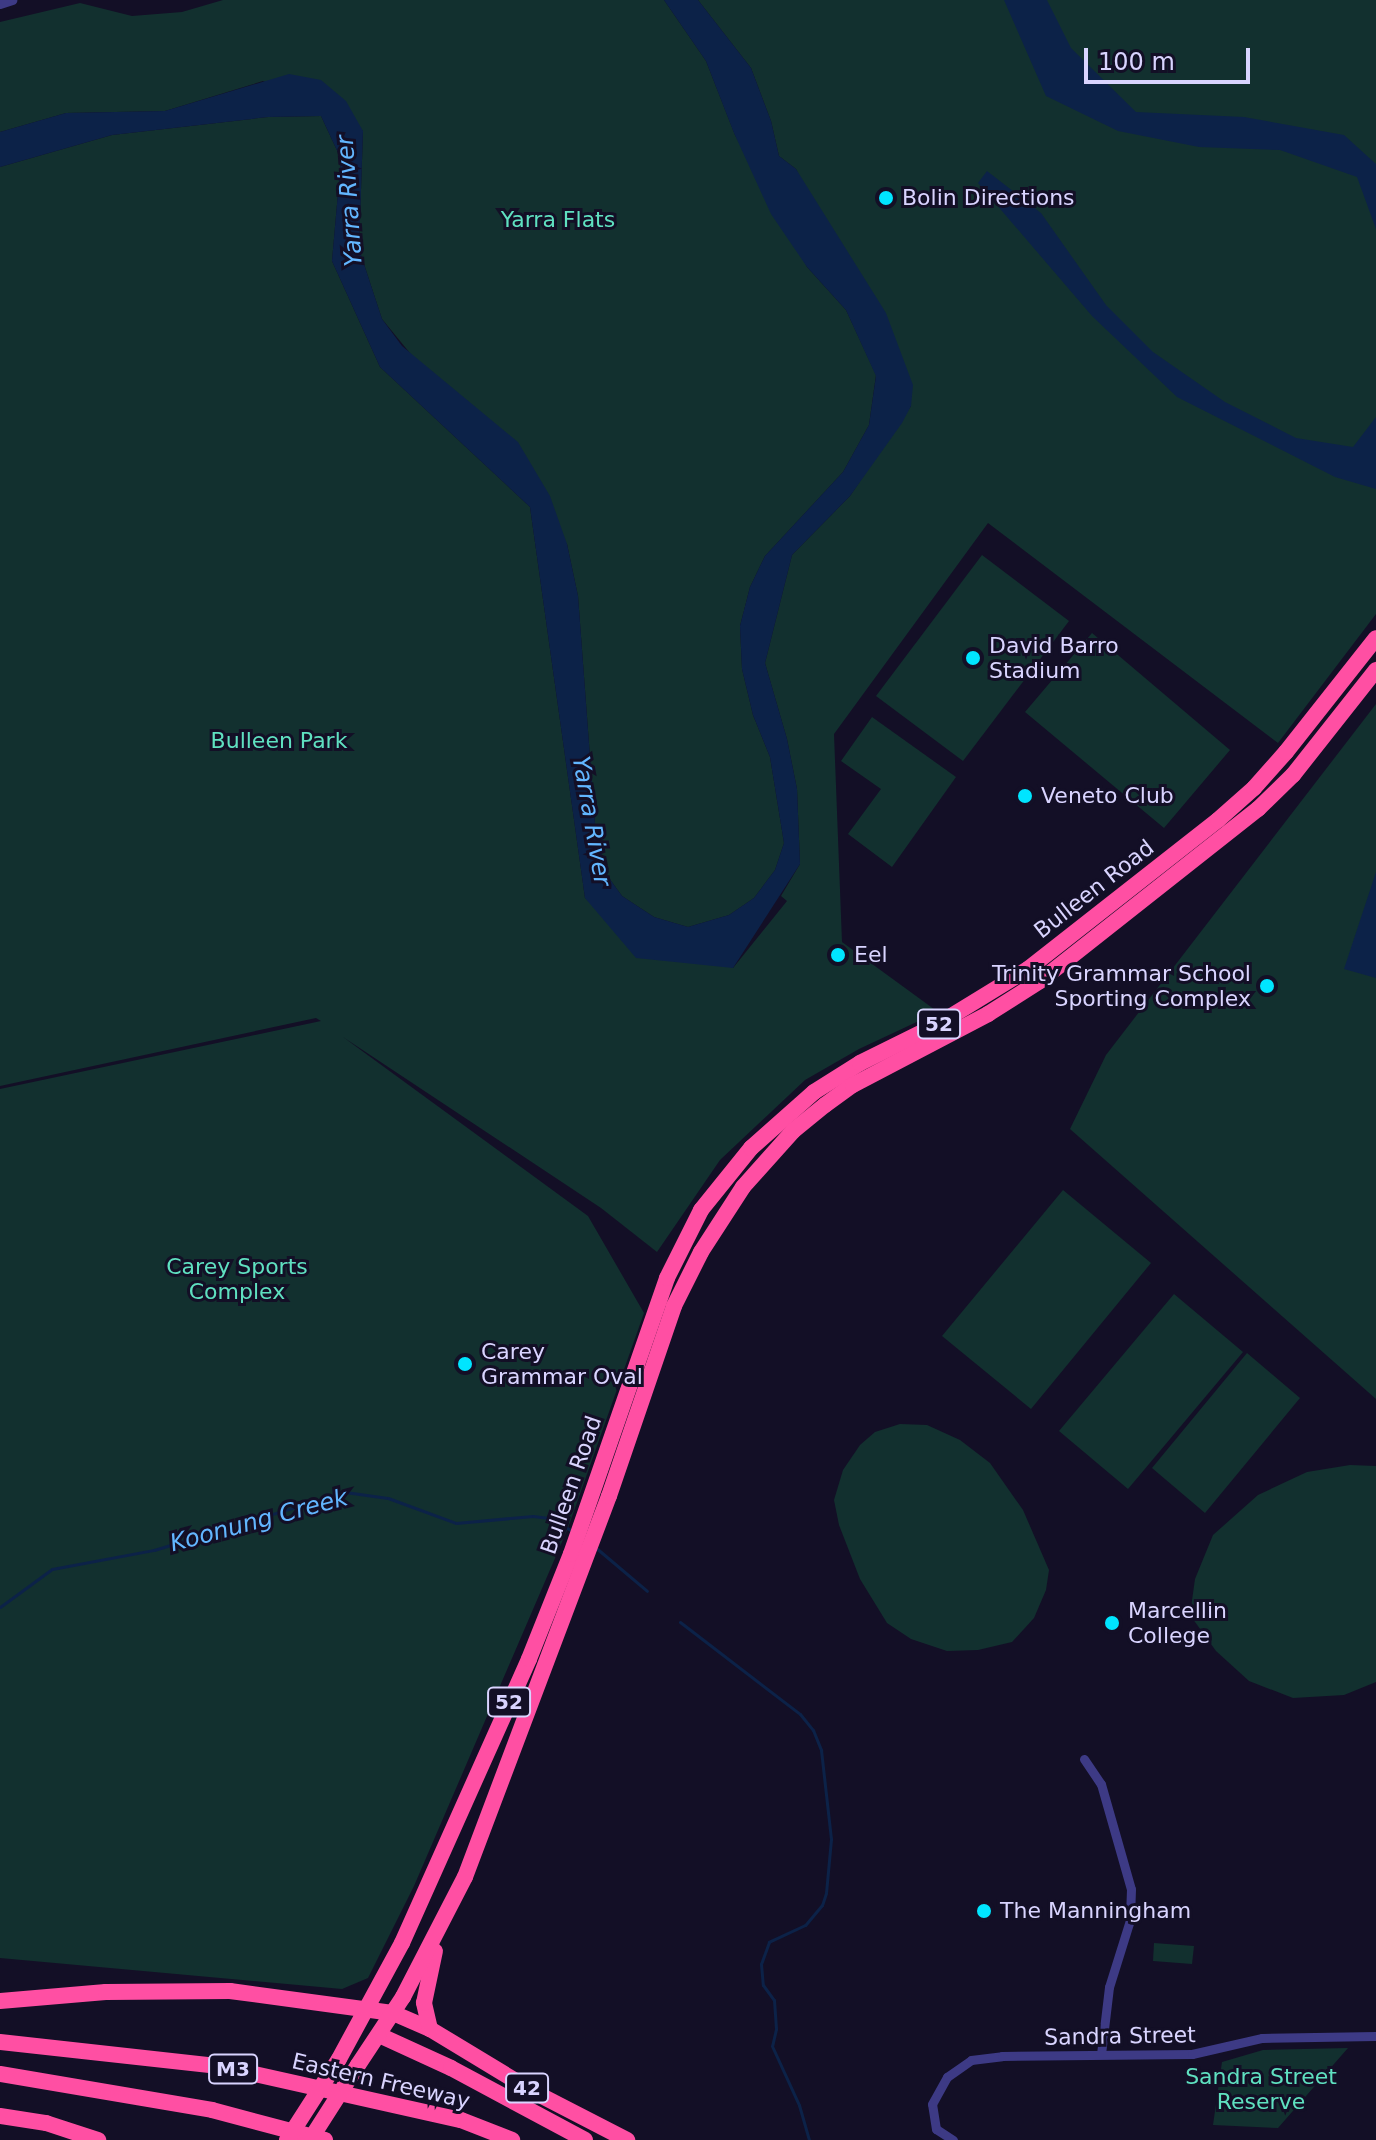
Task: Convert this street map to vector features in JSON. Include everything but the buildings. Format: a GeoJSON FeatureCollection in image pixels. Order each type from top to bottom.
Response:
{"type":"FeatureCollection","features":[{"type":"Feature","properties":{"kind":"highway","name":"Bulleen Road"},"geometry":{"type":"LineString","coordinates":[[310,2140],[393,2013],[459,1891],[601,1493],[681,1244],[701,1210],[778,1120],[860,1063],[935,1026],[1028,969],[1218,820],[1254,788],[1286,752],[1376,638]]}},
{"type":"Feature","properties":{"kind":"highway","name":"Bulleen Road"},"geometry":{"type":"LineString","coordinates":[[287,2140],[369,2008],[416,1910],[601,1493],[684,1284],[743,1187],[785,1140],[853,1085],[988,1014],[1079,951],[1267,800],[1319,744],[1376,670]]}},
{"type":"Feature","properties":{"kind":"highway"},"geometry":{"type":"LineString","coordinates":[[430,2029],[426,1989],[440,1930]]}},
{"type":"Feature","properties":{"kind":"highway"},"geometry":{"type":"LineString","coordinates":[[0,2001],[106,1992],[230,1991],[369,2008]]}},
{"type":"Feature","properties":{"kind":"highway","name":"42"},"geometry":{"type":"LineString","coordinates":[[369,2008],[393,2013],[430,2029],[534,2092],[627,2140]]}},
{"type":"Feature","properties":{"kind":"highway","name":"42"},"geometry":{"type":"LineString","coordinates":[[379,2035],[451,2068],[585,2140]]}},
{"type":"Feature","properties":{"kind":"highway","name":"Eastern Freeway"},"geometry":{"type":"LineString","coordinates":[[0,2042],[219,2066],[461,2120],[512,2140]]}},
{"type":"Feature","properties":{"kind":"highway","name":"M3"},"geometry":{"type":"LineString","coordinates":[[0,2074],[212,2110],[325,2140]]}},
{"type":"Feature","properties":{"kind":"highway"},"geometry":{"type":"LineString","coordinates":[[0,2116],[46,2123],[98,2140]]}},
{"type":"Feature","properties":{"kind":"street"},"geometry":{"type":"LineString","coordinates":[[0,4],[12,0]]}},
{"type":"Feature","properties":{"kind":"street"},"geometry":{"type":"LineString","coordinates":[[1084,1759],[1101,1784],[1131,1889],[1130,1920],[1109,1987],[1101,2054]]}},
{"type":"Feature","properties":{"kind":"street","name":"Sandra Street"},"geometry":{"type":"LineString","coordinates":[[953,2140],[934,2126],[932,2104],[943,2081],[960,2066],[987,2057],[1204,2053],[1262,2038],[1376,2036]]}},
{"type":"Feature","properties":{"kind":"green space","name":"Yarra Flats"},"geometry":{"type":"Polygon","coordinates":[[[223,0],[664,0],[706,61],[735,135],[807,267],[846,310],[876,375],[869,425],[843,472],[765,556],[750,587],[740,626],[742,669],[753,715],[770,757],[784,843],[775,870],[754,898],[729,915],[688,927],[654,917],[622,896],[606,874],[595,824],[578,596],[567,544],[382,319],[359,249],[363,131],[263,81],[165,111],[66,113],[0,132],[0,22],[80,3],[132,16],[182,12],[223,0]]]}},
{"type":"Feature","properties":{"kind":"green space"},"geometry":{"type":"Polygon","coordinates":[[[698,0],[1376,0],[1376,614],[1278,743],[988,523],[834,734],[842,942],[938,1012],[859,1049],[805,1080],[720,1160],[657,1252],[601,1208],[343,1037],[588,1216],[644,1313],[568,1528],[414,1886],[368,1978],[342,1989],[0,1958],[0,1089],[321,1021],[316,1018],[0,1086],[0,167],[112,135],[268,117],[321,116],[341,159],[332,261],[380,367],[530,507],[585,898],[733,968],[787,901],[781,896],[800,864],[797,789],[787,739],[765,663],[792,555],[850,496],[911,406],[796,169],[779,156],[771,121],[751,68],[698,0]]]}},
{"type":"Feature","properties":{"kind":"green space","name":"David Barro Stadium"},"geometry":{"type":"Polygon","coordinates":[[[982,555],[1069,621],[963,761],[876,696],[982,555]]]}},
{"type":"Feature","properties":{"kind":"green space"},"geometry":{"type":"Polygon","coordinates":[[[1092,633],[1230,750],[1164,828],[1025,712],[1092,633]]]}},
{"type":"Feature","properties":{"kind":"green space","name":"Trinity Grammar School Sporting Complex"},"geometry":{"type":"Polygon","coordinates":[[[1376,704],[1376,1399],[1070,1129],[1106,1055],[1376,704]]]}},
{"type":"Feature","properties":{"kind":"green space"},"geometry":{"type":"Polygon","coordinates":[[[872,717],[956,777],[892,867],[848,834],[881,789],[841,761],[872,717]]]}},
{"type":"Feature","properties":{"kind":"green space"},"geometry":{"type":"Polygon","coordinates":[[[1063,1190],[1151,1263],[1031,1409],[942,1336],[1063,1190]]]}},
{"type":"Feature","properties":{"kind":"green space"},"geometry":{"type":"Polygon","coordinates":[[[1174,1294],[1243,1352],[1128,1489],[1059,1431],[1174,1294]]]}},
{"type":"Feature","properties":{"kind":"green space"},"geometry":{"type":"Polygon","coordinates":[[[1247,1353],[1300,1398],[1205,1513],[1152,1468],[1247,1353]]]}},
{"type":"Feature","properties":{"kind":"green space"},"geometry":{"type":"Polygon","coordinates":[[[900,1424],[927,1425],[960,1440],[990,1463],[1023,1510],[1049,1570],[1046,1590],[1034,1618],[1012,1642],[978,1650],[947,1651],[911,1639],[887,1623],[860,1579],[839,1525],[834,1500],[843,1470],[860,1445],[875,1432],[900,1424]]]}},
{"type":"Feature","properties":{"kind":"green space"},"geometry":{"type":"Polygon","coordinates":[[[1350,1465],[1376,1466],[1376,1682],[1344,1695],[1293,1698],[1249,1681],[1216,1651],[1190,1615],[1195,1579],[1213,1535],[1258,1495],[1307,1472],[1350,1465]]]}},
{"type":"Feature","properties":{"kind":"green space"},"geometry":{"type":"Polygon","coordinates":[[[1154,1943],[1194,1946],[1192,1964],[1153,1961],[1154,1943]]]}},
{"type":"Feature","properties":{"kind":"green space","name":"Sandra Street Reserve"},"geometry":{"type":"Polygon","coordinates":[[[1348,2048],[1278,2128],[1213,2125],[1222,2062],[1263,2050],[1348,2048]]]}},
{"type":"Feature","properties":{"kind":"water","name":"Yarra River"},"geometry":{"type":"Polygon","coordinates":[[[664,0],[698,0],[751,68],[771,121],[779,156],[796,169],[886,313],[913,385],[911,406],[902,423],[850,496],[792,555],[765,663],[787,739],[797,789],[800,864],[733,968],[636,958],[585,898],[530,507],[380,367],[332,261],[341,159],[321,116],[268,117],[112,135],[0,167],[0,132],[66,113],[165,111],[289,74],[321,80],[346,101],[363,131],[359,249],[382,319],[402,346],[518,442],[550,496],[567,544],[578,596],[595,824],[606,874],[622,896],[654,917],[688,927],[729,915],[754,898],[775,870],[784,843],[770,757],[753,715],[742,669],[740,626],[750,587],[765,556],[843,472],[869,425],[876,376],[846,310],[807,267],[771,214],[706,61],[664,0]]]}},
{"type":"Feature","properties":{"kind":"water"},"geometry":{"type":"Polygon","coordinates":[[[1004,0],[1047,0],[1071,48],[1136,112],[1244,117],[1344,135],[1376,164],[1376,229],[1357,177],[1280,150],[1199,147],[1118,131],[1046,96],[1004,0]]]}},
{"type":"Feature","properties":{"kind":"water"},"geometry":{"type":"Polygon","coordinates":[[[987,171],[1041,213],[1106,305],[1153,352],[1225,402],[1296,438],[1353,447],[1376,417],[1376,489],[1335,477],[1177,397],[1092,316],[978,183],[987,171]]]}},
{"type":"Feature","properties":{"kind":"water"},"geometry":{"type":"Polygon","coordinates":[[[1376,872],[1376,978],[1344,969],[1376,872]]]}},
{"type":"Feature","properties":{"kind":"waterway","name":"Koonung Creek"},"geometry":{"type":"LineString","coordinates":[[0,1607],[52,1569],[154,1550],[345,1492],[388,1498],[456,1523],[533,1516],[549,1518],[572,1531]]}},
{"type":"Feature","properties":{"kind":"waterway","name":"Koonung Creek"},"geometry":{"type":"LineString","coordinates":[[595,1547],[647,1591]]}},
{"type":"Feature","properties":{"kind":"waterway","name":"Koonung Creek"},"geometry":{"type":"LineString","coordinates":[[680,1622],[800,1714],[813,1730],[821,1750],[831,1839],[826,1893],[822,1905],[805,1925],[769,1942],[761,1964],[763,1985],[774,2000],[776,2029],[772,2046],[799,2105],[809,2140]]}},
{"type":"Feature","properties":{"kind":"place","name":"Bolin Directions"},"geometry":{"type":"Point","coordinates":[886,198]}},
{"type":"Feature","properties":{"kind":"place","name":"David Barro Stadium"},"geometry":{"type":"Point","coordinates":[973,658]}},
{"type":"Feature","properties":{"kind":"place","name":"Veneto Club"},"geometry":{"type":"Point","coordinates":[1025,796]}},
{"type":"Feature","properties":{"kind":"place","name":"Eel"},"geometry":{"type":"Point","coordinates":[838,955]}},
{"type":"Feature","properties":{"kind":"place","name":"Trinity Grammar School Sporting Complex"},"geometry":{"type":"Point","coordinates":[1267,986]}},
{"type":"Feature","properties":{"kind":"place","name":"Carey Grammar Oval"},"geometry":{"type":"Point","coordinates":[465,1364]}},
{"type":"Feature","properties":{"kind":"place","name":"Marcellin College"},"geometry":{"type":"Point","coordinates":[1112,1623]}},
{"type":"Feature","properties":{"kind":"place","name":"The Manningham"},"geometry":{"type":"Point","coordinates":[984,1911]}},
{"type":"Feature","properties":{"kind":"park label","name":"Bulleen Park"},"geometry":{"type":"Point","coordinates":[279,741]}},
{"type":"Feature","properties":{"kind":"park label","name":"Carey Sports Complex"},"geometry":{"type":"Point","coordinates":[237,1278]}}]}
